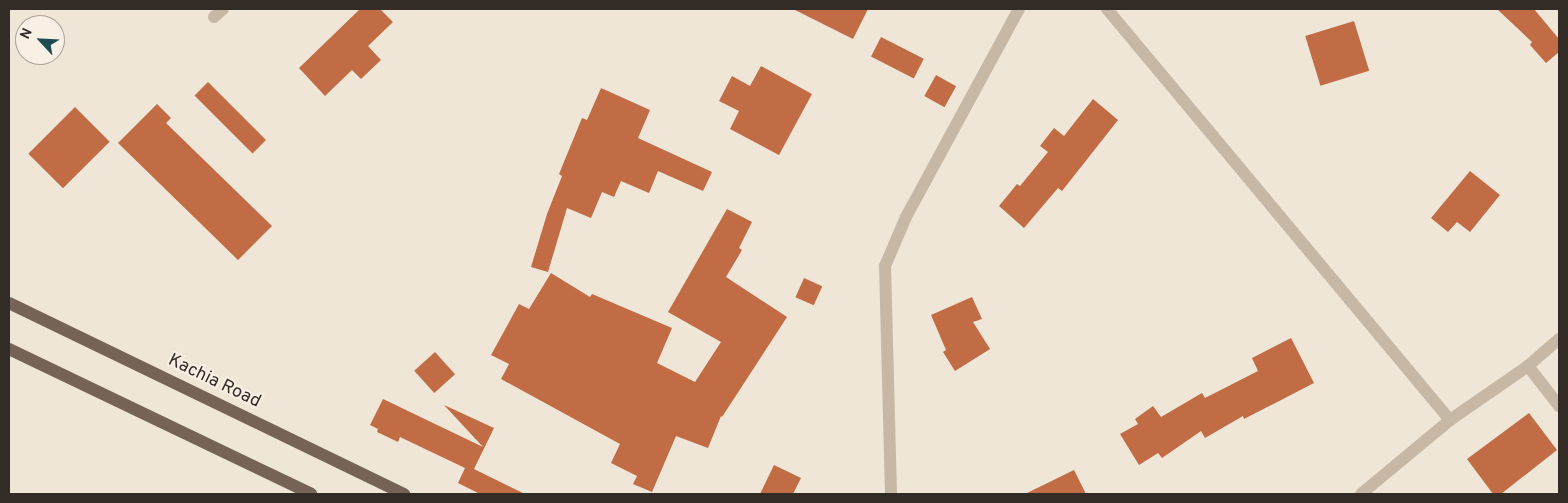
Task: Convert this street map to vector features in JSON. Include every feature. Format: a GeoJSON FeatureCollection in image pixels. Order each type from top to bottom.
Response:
{"type":"FeatureCollection","features":[{"type":"Feature","properties":{"kind":"main road","name":"Kachia Road"},"geometry":{"type":"LineString","coordinates":[[9,303],[404,494]]}},
{"type":"Feature","properties":{"kind":"main road"},"geometry":{"type":"LineString","coordinates":[[9,348],[312,494]]}},
{"type":"Feature","properties":{"kind":"street"},"geometry":{"type":"LineString","coordinates":[[891,494],[885,266],[906,217],[1019,9]]}},
{"type":"Feature","properties":{"kind":"street"},"geometry":{"type":"LineString","coordinates":[[1107,9],[1450,420]]}},
{"type":"Feature","properties":{"kind":"street"},"geometry":{"type":"LineString","coordinates":[[1361,494],[1450,420],[1528,366],[1559,339]]}},
{"type":"Feature","properties":{"kind":"street"},"geometry":{"type":"LineString","coordinates":[[1528,366],[1559,406]]}},
{"type":"Feature","properties":{"kind":"building"},"geometry":{"type":"Polygon","coordinates":[[[360,9],[380,9],[393,22],[368,46],[381,60],[361,79],[352,70],[325,96],[299,68],[360,9]]]}},
{"type":"Feature","properties":{"kind":"building"},"geometry":{"type":"Polygon","coordinates":[[[793,9],[868,9],[853,39],[793,9]]]}},
{"type":"Feature","properties":{"kind":"building"},"geometry":{"type":"Polygon","coordinates":[[[1497,9],[1534,9],[1559,39],[1559,52],[1546,63],[1530,45],[1532,42],[1497,9]]]}},
{"type":"Feature","properties":{"kind":"building"},"geometry":{"type":"Polygon","coordinates":[[[1354,21],[1369,71],[1320,86],[1305,36],[1354,21]]]}},
{"type":"Feature","properties":{"kind":"building"},"geometry":{"type":"Polygon","coordinates":[[[881,37],[924,59],[914,78],[871,57],[881,37]]]}},
{"type":"Feature","properties":{"kind":"building"},"geometry":{"type":"Polygon","coordinates":[[[761,66],[812,94],[779,155],[730,129],[739,111],[719,101],[732,76],[750,86],[761,66]]]}},
{"type":"Feature","properties":{"kind":"building"},"geometry":{"type":"Polygon","coordinates":[[[936,75],[956,86],[944,107],[924,96],[936,75]]]}},
{"type":"Feature","properties":{"kind":"building"},"geometry":{"type":"Polygon","coordinates":[[[208,82],[266,140],[253,153],[195,95],[208,82]]]}},
{"type":"Feature","properties":{"kind":"building"},"geometry":{"type":"Polygon","coordinates":[[[601,88],[650,110],[638,138],[712,172],[703,191],[658,171],[649,193],[621,181],[614,197],[602,192],[591,218],[567,208],[548,272],[531,267],[547,214],[562,176],[559,174],[582,118],[587,120],[601,88]]]}},
{"type":"Feature","properties":{"kind":"building"},"geometry":{"type":"Polygon","coordinates":[[[1093,99],[1118,120],[1062,191],[1058,188],[1024,228],[999,206],[1017,184],[1020,186],[1048,152],[1040,146],[1054,128],[1064,136],[1093,99]]]}},
{"type":"Feature","properties":{"kind":"building"},"geometry":{"type":"Polygon","coordinates":[[[157,104],[171,118],[166,123],[272,226],[238,260],[118,143],[157,104]]]}},
{"type":"Feature","properties":{"kind":"building"},"geometry":{"type":"Polygon","coordinates":[[[75,107],[110,142],[63,188],[28,154],[75,107]]]}},
{"type":"Feature","properties":{"kind":"building"},"geometry":{"type":"Polygon","coordinates":[[[1470,171],[1500,195],[1470,232],[1457,222],[1448,232],[1431,218],[1470,171]]]}},
{"type":"Feature","properties":{"kind":"building"},"geometry":{"type":"Polygon","coordinates":[[[727,209],[752,222],[739,248],[742,250],[726,277],[787,317],[721,416],[708,448],[676,436],[652,492],[633,484],[637,476],[611,463],[620,444],[501,379],[509,364],[491,355],[519,304],[529,309],[551,273],[590,297],[592,294],[672,328],[657,363],[695,382],[721,342],[668,312],[727,209]]]}},
{"type":"Feature","properties":{"kind":"building"},"geometry":{"type":"Polygon","coordinates":[[[804,278],[822,286],[814,305],[795,297],[804,278]]]}},
{"type":"Feature","properties":{"kind":"building"},"geometry":{"type":"Polygon","coordinates":[[[972,297],[982,319],[973,322],[990,349],[955,371],[943,352],[946,350],[931,315],[972,297]]]}},
{"type":"Feature","properties":{"kind":"building"},"geometry":{"type":"Polygon","coordinates":[[[1291,338],[1314,383],[1244,419],[1243,416],[1205,438],[1201,431],[1162,458],[1158,453],[1139,465],[1120,434],[1138,424],[1135,419],[1153,406],[1161,417],[1202,393],[1205,398],[1258,371],[1252,358],[1291,338]]]}},
{"type":"Feature","properties":{"kind":"building"},"geometry":{"type":"Polygon","coordinates":[[[435,352],[455,374],[434,393],[414,371],[435,352]]]}},
{"type":"Feature","properties":{"kind":"building"},"geometry":{"type":"Polygon","coordinates":[[[383,399],[483,447],[444,405],[494,428],[474,469],[525,494],[480,494],[458,483],[465,468],[400,437],[398,442],[377,432],[378,429],[370,425],[383,399]]]}},
{"type":"Feature","properties":{"kind":"building"},"geometry":{"type":"Polygon","coordinates":[[[1529,413],[1557,450],[1501,494],[1493,494],[1467,459],[1529,413]]]}},
{"type":"Feature","properties":{"kind":"building"},"geometry":{"type":"Polygon","coordinates":[[[774,465],[801,478],[793,494],[760,494],[774,465]]]}},
{"type":"Feature","properties":{"kind":"building"},"geometry":{"type":"Polygon","coordinates":[[[1074,470],[1086,494],[1025,494],[1074,470]]]}}]}
